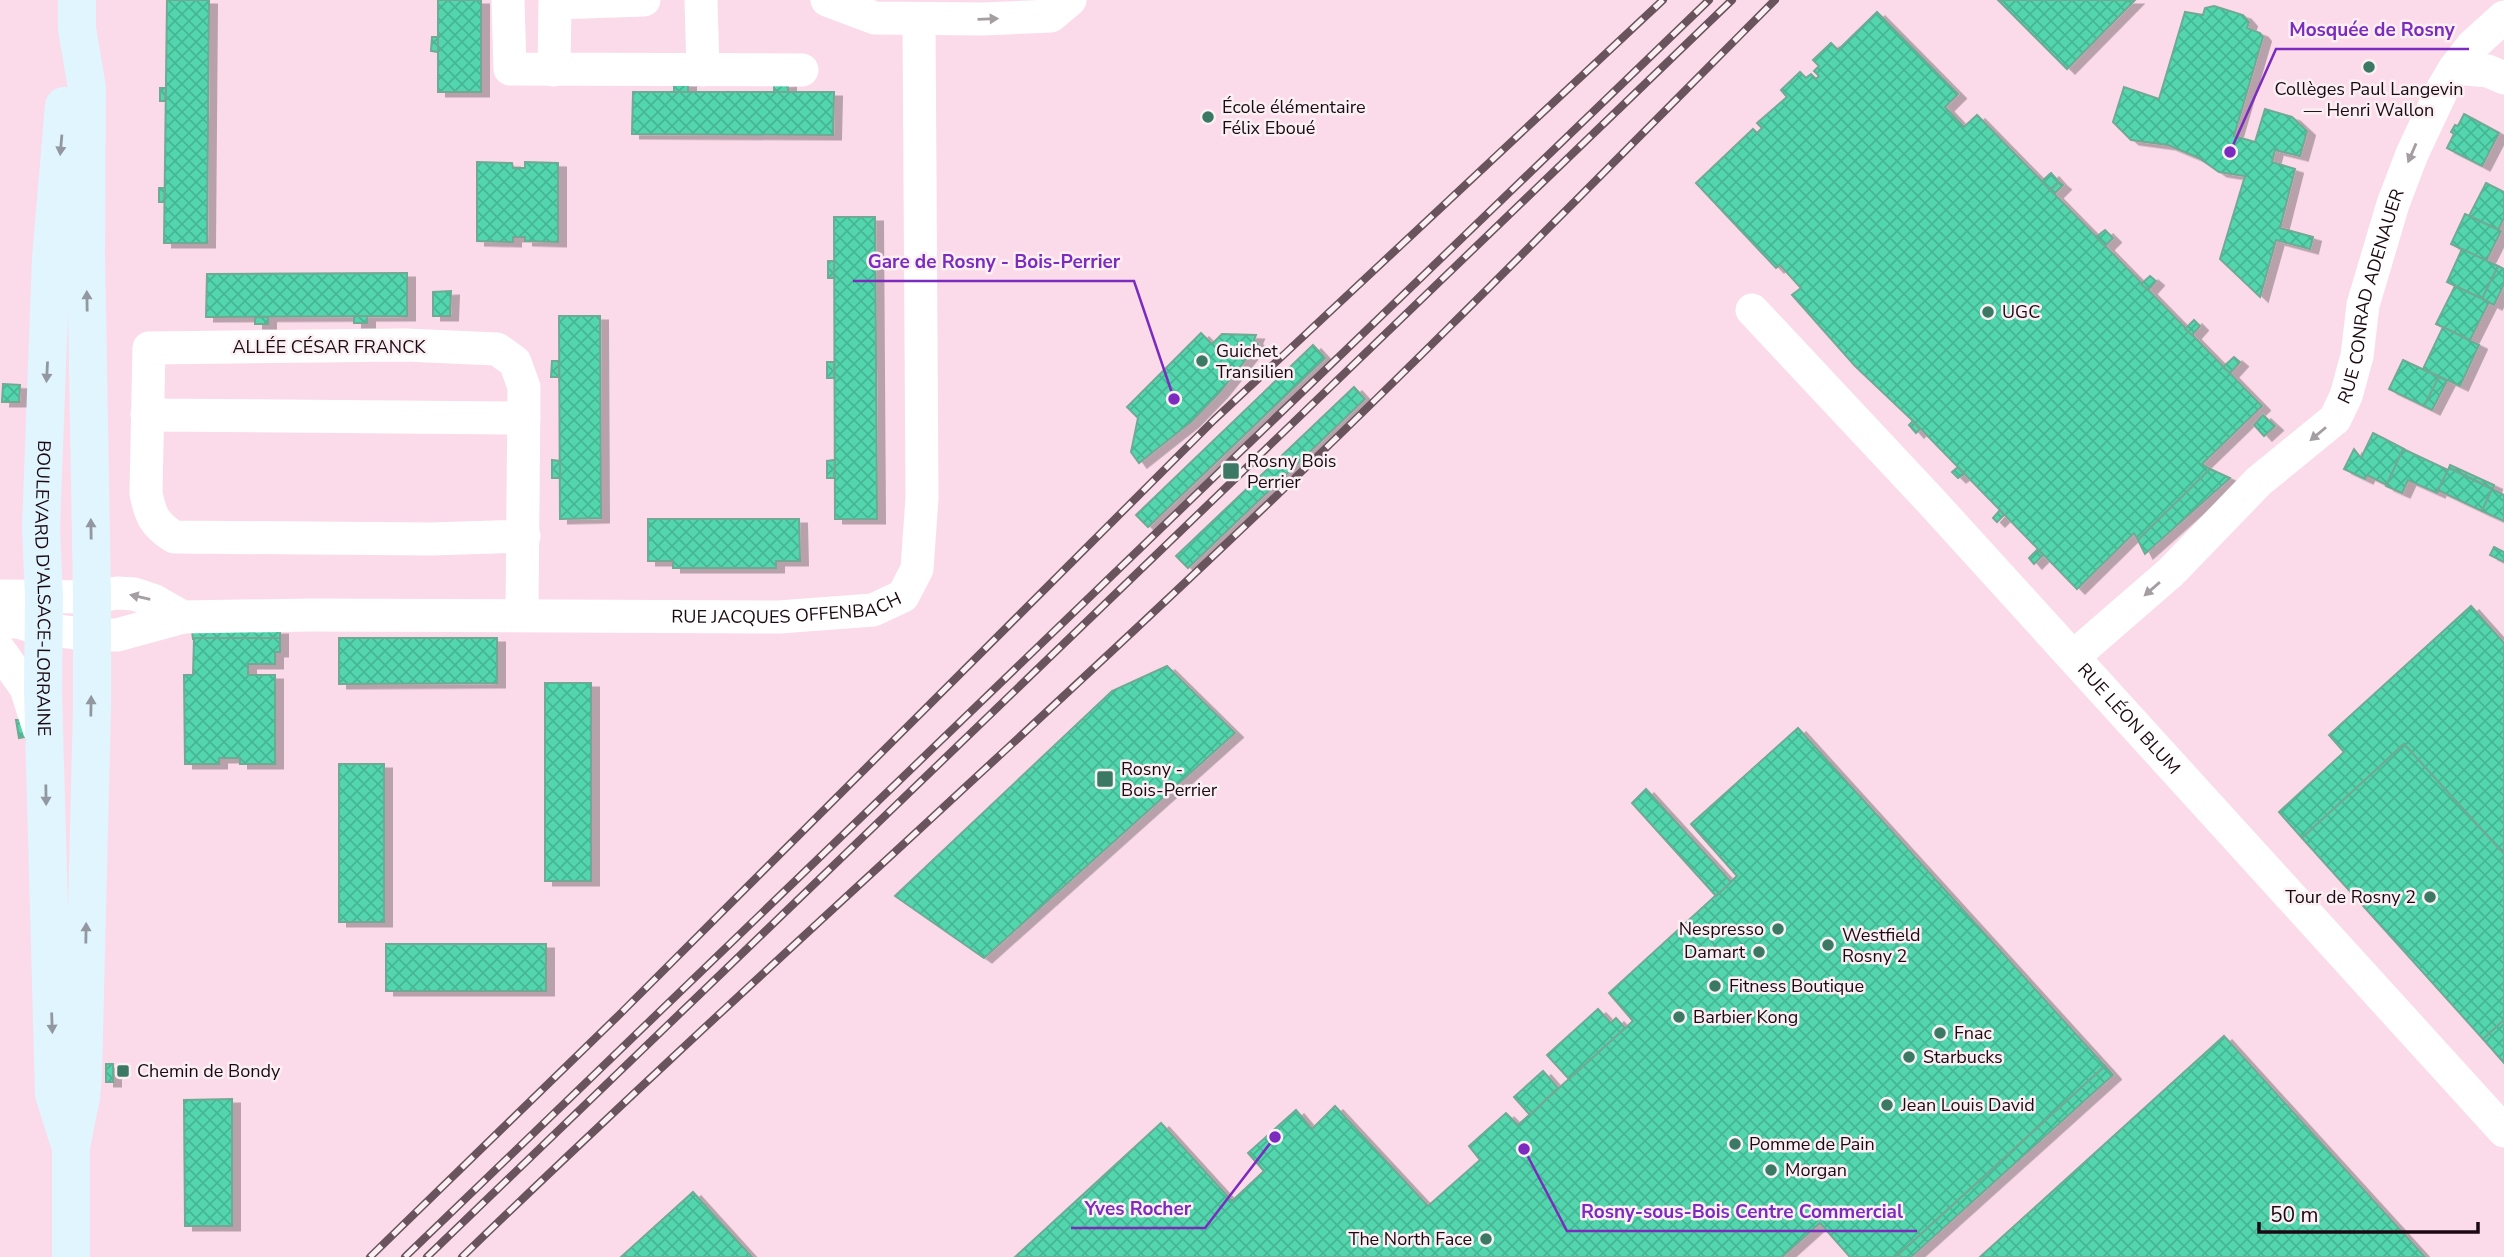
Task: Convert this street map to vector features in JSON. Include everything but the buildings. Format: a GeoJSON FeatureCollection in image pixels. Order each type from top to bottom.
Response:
{"type":"FeatureCollection","features":[{"type":"Feature","properties":{"kind":"main road","name":"BOULEVARD D'ALSACE-LORRAINE"},"geometry":{"type":"LineString","coordinates":[[71,1257],[71,1147],[83,1073],[92,635],[86,253],[87,88],[77,14]]}},
{"type":"Feature","properties":{"kind":"main road","name":"BOULEVARD D'ALSACE-LORRAINE"},"geometry":{"type":"LineString","coordinates":[[71,1147],[54,1094],[41,517],[51,258],[65,90],[77,14]]}},
{"type":"Feature","properties":{"kind":"street"},"geometry":{"type":"LineString","coordinates":[[508,0],[510,69],[802,70]]}},
{"type":"Feature","properties":{"kind":"street"},"geometry":{"type":"LineString","coordinates":[[554,70],[555,3],[644,0]]}},
{"type":"Feature","properties":{"kind":"street"},"geometry":{"type":"LineString","coordinates":[[701,0],[703,70]]}},
{"type":"Feature","properties":{"kind":"street"},"geometry":{"type":"LineString","coordinates":[[827,0],[875,18],[919,19],[1051,16],[1070,0]]}},
{"type":"Feature","properties":{"kind":"street","name":"RUE CONRAD ADENAUER"},"geometry":{"type":"LineString","coordinates":[[2073,657],[2171,572],[2259,481],[2335,419],[2346,397],[2357,356],[2362,305],[2393,204],[2412,154],[2442,88],[2455,68],[2472,46],[2504,17]]}},
{"type":"Feature","properties":{"kind":"street","name":"RUE JACQUES OFFENBACH"},"geometry":{"type":"LineString","coordinates":[[44,613],[92,635],[117,635],[183,617],[779,617],[873,610],[903,596],[917,569],[922,498],[919,19]]}},
{"type":"Feature","properties":{"kind":"street"},"geometry":{"type":"LineString","coordinates":[[2455,68],[2488,71],[2504,78]]}},
{"type":"Feature","properties":{"kind":"street","name":"RUE LÉON BLUM"},"geometry":{"type":"LineString","coordinates":[[1752,310],[2073,657],[2504,1131]]}},
{"type":"Feature","properties":{"kind":"street","name":"ALLÉE CÉSAR FRANCK"},"geometry":{"type":"LineString","coordinates":[[522,615],[524,537],[524,387],[515,362],[497,349],[405,345],[149,348],[146,493],[149,510],[158,526],[174,537],[524,537]]}},
{"type":"Feature","properties":{"kind":"street"},"geometry":{"type":"LineString","coordinates":[[148,415],[524,418]]}},
{"type":"Feature","properties":{"kind":"street","name":"RUE JACQUES OFFENBACH"},"geometry":{"type":"LineString","coordinates":[[44,613],[92,597],[117,593],[135,594],[155,601],[183,617]]}},
{"type":"Feature","properties":{"kind":"street"},"geometry":{"type":"LineString","coordinates":[[0,596],[44,613]]}},
{"type":"Feature","properties":{"kind":"street"},"geometry":{"type":"LineString","coordinates":[[0,622],[18,622],[44,613]]}},
{"type":"Feature","properties":{"kind":"street"},"geometry":{"type":"LineString","coordinates":[[0,651],[26,688],[44,743]]}},
{"type":"Feature","properties":{"kind":"railway"},"geometry":{"type":"LineString","coordinates":[[370,1257],[619,1015],[1214,420],[1663,0]]}},
{"type":"Feature","properties":{"kind":"railway"},"geometry":{"type":"LineString","coordinates":[[405,1257],[1709,0]]}},
{"type":"Feature","properties":{"kind":"railway"},"geometry":{"type":"LineString","coordinates":[[427,1257],[1732,0]]}},
{"type":"Feature","properties":{"kind":"railway"},"geometry":{"type":"LineString","coordinates":[[462,1257],[647,1081],[1117,647],[1282,490],[1495,282],[1775,0]]}},
{"type":"Feature","properties":{"kind":"place","name":"Collèges Paul Langevin — Henri Wallon"},"geometry":{"type":"Point","coordinates":[2369,67]}},
{"type":"Feature","properties":{"kind":"place","name":"École élémentaire Félix Eboué"},"geometry":{"type":"Point","coordinates":[1208,117]}},
{"type":"Feature","properties":{"kind":"place","name":"Mosquée de Rosny"},"geometry":{"type":"Point","coordinates":[2230,152]}},
{"type":"Feature","properties":{"kind":"place","name":"UGC"},"geometry":{"type":"Point","coordinates":[1988,312]}},
{"type":"Feature","properties":{"kind":"place","name":"Guichet Transilien"},"geometry":{"type":"Point","coordinates":[1202,361]}},
{"type":"Feature","properties":{"kind":"place","name":"Gare de Rosny - Bois-Perrier"},"geometry":{"type":"Point","coordinates":[1174,399]}},
{"type":"Feature","properties":{"kind":"place","name":"Rosny Bois Perrier"},"geometry":{"type":"Point","coordinates":[1231,471]}},
{"type":"Feature","properties":{"kind":"place","name":"Rosny - Bois-Perrier"},"geometry":{"type":"Point","coordinates":[1105,779]}},
{"type":"Feature","properties":{"kind":"place","name":"Tour de Rosny 2"},"geometry":{"type":"Point","coordinates":[2430,897]}},
{"type":"Feature","properties":{"kind":"place","name":"Nespresso"},"geometry":{"type":"Point","coordinates":[1778,929]}},
{"type":"Feature","properties":{"kind":"place","name":"Westfield Rosny 2"},"geometry":{"type":"Point","coordinates":[1828,945]}},
{"type":"Feature","properties":{"kind":"place","name":"Damart"},"geometry":{"type":"Point","coordinates":[1759,952]}},
{"type":"Feature","properties":{"kind":"place","name":"Fitness Boutique"},"geometry":{"type":"Point","coordinates":[1715,986]}},
{"type":"Feature","properties":{"kind":"place","name":"Barbier Kong"},"geometry":{"type":"Point","coordinates":[1679,1017]}},
{"type":"Feature","properties":{"kind":"place","name":"Fnac"},"geometry":{"type":"Point","coordinates":[1940,1033]}},
{"type":"Feature","properties":{"kind":"place","name":"Starbucks"},"geometry":{"type":"Point","coordinates":[1909,1057]}},
{"type":"Feature","properties":{"kind":"place","name":"Chemin de Bondy"},"geometry":{"type":"Point","coordinates":[123,1071]}},
{"type":"Feature","properties":{"kind":"place","name":"Jean Louis David"},"geometry":{"type":"Point","coordinates":[1887,1105]}},
{"type":"Feature","properties":{"kind":"place","name":"Yves Rocher"},"geometry":{"type":"Point","coordinates":[1275,1137]}},
{"type":"Feature","properties":{"kind":"place","name":"Pomme de Pain"},"geometry":{"type":"Point","coordinates":[1735,1144]}},
{"type":"Feature","properties":{"kind":"place","name":"Rosny-sous-Bois Centre Commercial"},"geometry":{"type":"Point","coordinates":[1524,1149]}},
{"type":"Feature","properties":{"kind":"place","name":"Morgan"},"geometry":{"type":"Point","coordinates":[1771,1170]}},
{"type":"Feature","properties":{"kind":"place","name":"The North Face"},"geometry":{"type":"Point","coordinates":[1486,1239]}}]}
